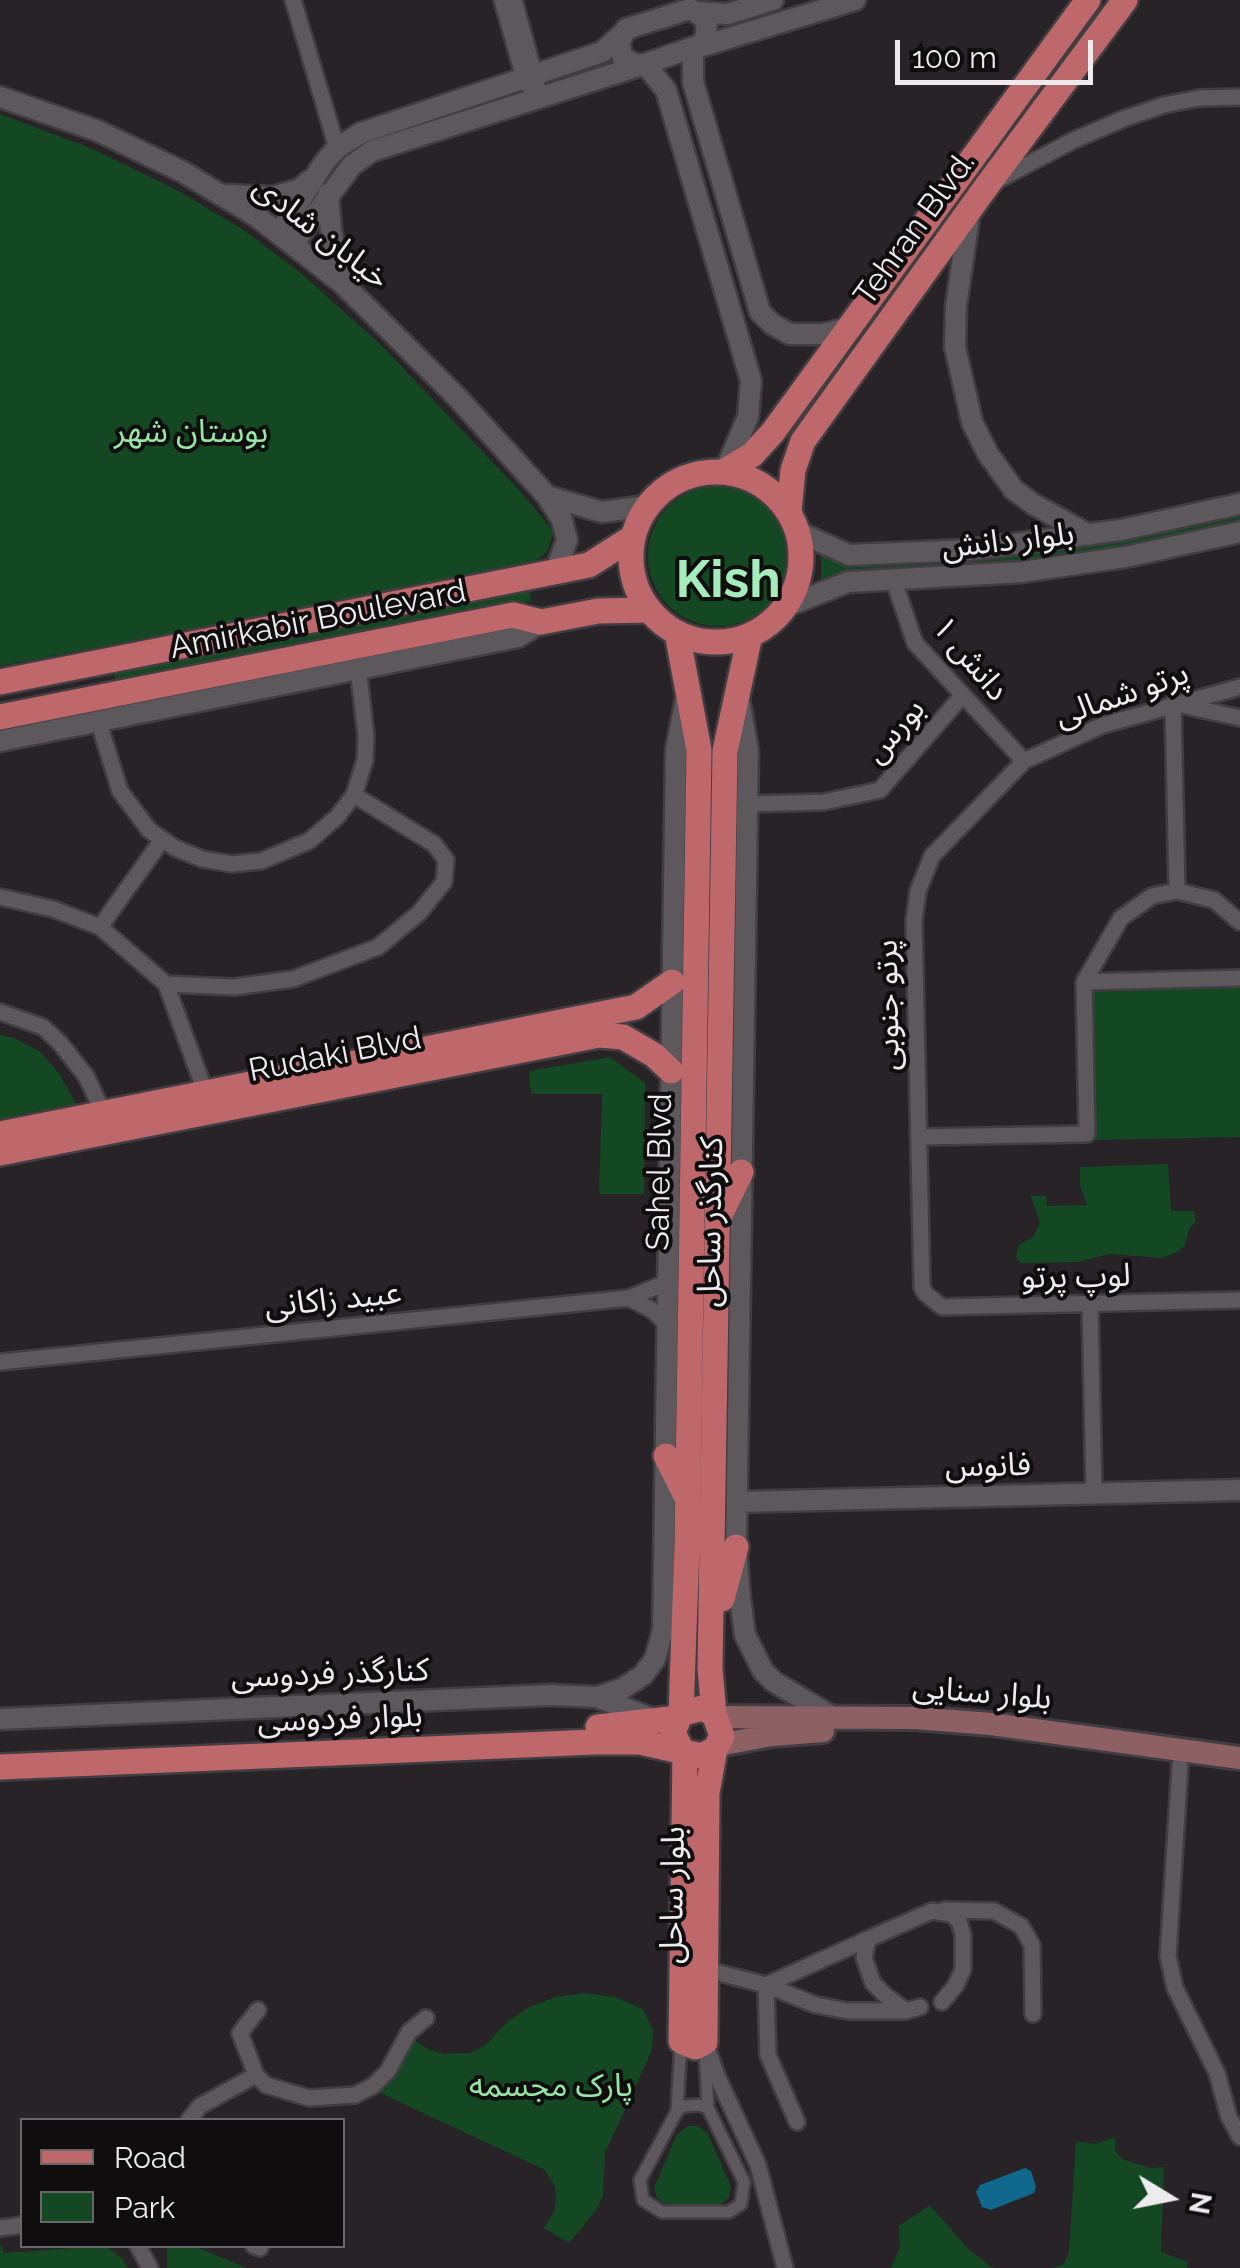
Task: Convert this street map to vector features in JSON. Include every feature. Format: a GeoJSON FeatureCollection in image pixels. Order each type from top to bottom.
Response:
{"type":"FeatureCollection","features":[{"type":"Feature","properties":{"kind":"main road","name":"Tehran Blvd."},"geometry":{"type":"LineString","coordinates":[[725,472],[752,454],[773,432],[1088,0]]}},
{"type":"Feature","properties":{"kind":"main road","name":"Tehran Blvd."},"geometry":{"type":"LineString","coordinates":[[793,522],[793,470],[803,440],[1126,0]]}},
{"type":"Feature","properties":{"kind":"main road"},"geometry":{"type":"LineString","coordinates":[[725,472],[756,481],[775,494],[793,522],[801,566],[785,607],[769,624],[750,635],[719,642],[697,640],[677,633],[649,610],[634,581],[630,559],[633,537],[647,506],[662,490],[681,478],[725,472]]}},
{"type":"Feature","properties":{"kind":"main road","name":"Amirkabir Boulevard"},"geometry":{"type":"LineString","coordinates":[[0,682],[589,566],[633,537]]}},
{"type":"Feature","properties":{"kind":"main road","name":"Amirkabir Boulevard"},"geometry":{"type":"LineString","coordinates":[[0,716],[513,614],[540,622],[598,611],[649,610]]}},
{"type":"Feature","properties":{"kind":"main road","name":"Sahel Blvd"},"geometry":{"type":"LineString","coordinates":[[672,1717],[684,1628],[688,1499],[698,750],[677,633]]}},
{"type":"Feature","properties":{"kind":"main road","name":"Sahel Blvd"},"geometry":{"type":"LineString","coordinates":[[716,1716],[710,1668],[725,750],[750,635]]}},
{"type":"Feature","properties":{"kind":"main road"},"geometry":{"type":"LineString","coordinates":[[69,703],[98,720]]}},
{"type":"Feature","properties":{"kind":"main road","name":"Rudaki Blvd"},"geometry":{"type":"LineString","coordinates":[[0,1134],[626,1009],[644,1004],[672,982]]}},
{"type":"Feature","properties":{"kind":"main road"},"geometry":{"type":"LineString","coordinates":[[626,1009],[632,1028],[622,1037],[654,1055],[671,1071]]}},
{"type":"Feature","properties":{"kind":"main road","name":"Rudaki Blvd"},"geometry":{"type":"LineString","coordinates":[[0,1153],[501,1057],[586,1037],[622,1037]]}},
{"type":"Feature","properties":{"kind":"main road"},"geometry":{"type":"LineString","coordinates":[[718,1220],[742,1172]]}},
{"type":"Feature","properties":{"kind":"main road"},"geometry":{"type":"LineString","coordinates":[[666,1456],[688,1499]]}},
{"type":"Feature","properties":{"kind":"main road"},"geometry":{"type":"LineString","coordinates":[[712,1638],[736,1547]]}},
{"type":"Feature","properties":{"kind":"main road"},"geometry":{"type":"LineString","coordinates":[[664,1589],[684,1628]]}},
{"type":"Feature","properties":{"kind":"main road"},"geometry":{"type":"LineString","coordinates":[[702,1708],[716,1716],[722,1728],[716,1747],[702,1756],[684,1752],[673,1732],[672,1717],[702,1708]]}},
{"type":"Feature","properties":{"kind":"main road","name":"بلوار سنایی"},"geometry":{"type":"LineString","coordinates":[[716,1716],[916,1718],[991,1724],[1240,1758]]}},
{"type":"Feature","properties":{"kind":"main road","name":"بلوار فردوسی"},"geometry":{"type":"LineString","coordinates":[[0,1751],[596,1727],[672,1717]]}},
{"type":"Feature","properties":{"kind":"main road","name":"بلوار سنایی"},"geometry":{"type":"LineString","coordinates":[[716,1747],[772,1734],[916,1732],[988,1738],[1240,1773]]}},
{"type":"Feature","properties":{"kind":"main road","name":"بلوار فردوسی"},"geometry":{"type":"LineString","coordinates":[[0,1767],[594,1742],[640,1742],[684,1752]]}},
{"type":"Feature","properties":{"kind":"main road","name":"بلوار ساحل"},"geometry":{"type":"LineString","coordinates":[[693,2042],[704,1969],[707,1793],[716,1747]]}},
{"type":"Feature","properties":{"kind":"main road","name":"بلوار ساحل"},"geometry":{"type":"LineString","coordinates":[[684,1752],[693,2042]]}},
{"type":"Feature","properties":{"kind":"street"},"geometry":{"type":"LineString","coordinates":[[293,0],[337,148]]}},
{"type":"Feature","properties":{"kind":"street"},"geometry":{"type":"LineString","coordinates":[[502,0],[537,98]]}},
{"type":"Feature","properties":{"kind":"street"},"geometry":{"type":"LineString","coordinates":[[514,0],[530,76]]}},
{"type":"Feature","properties":{"kind":"street"},"geometry":{"type":"LineString","coordinates":[[222,194],[272,196],[300,189],[337,148],[361,132],[602,52],[633,26],[682,10],[728,14],[774,0]]}},
{"type":"Feature","properties":{"kind":"street"},"geometry":{"type":"LineString","coordinates":[[286,238],[307,208],[328,194],[352,165],[372,151],[856,0]]}},
{"type":"Feature","properties":{"kind":"street"},"geometry":{"type":"LineString","coordinates":[[697,12],[708,32],[694,49],[692,82],[760,312],[790,334],[824,334],[851,327]]}},
{"type":"Feature","properties":{"kind":"street"},"geometry":{"type":"LineString","coordinates":[[621,35],[623,58],[637,65],[645,64]]}},
{"type":"Feature","properties":{"kind":"street"},"geometry":{"type":"LineString","coordinates":[[645,64],[666,90],[750,381],[748,416],[725,472]]}},
{"type":"Feature","properties":{"kind":"street","name":"خیابان شادی"},"geometry":{"type":"LineString","coordinates":[[0,97],[98,130],[222,194],[342,283],[444,383],[548,496],[562,520],[567,540],[555,572]]}},
{"type":"Feature","properties":{"kind":"street"},"geometry":{"type":"LineString","coordinates":[[978,197],[1074,140],[1123,119],[1200,98],[1240,97]]}},
{"type":"Feature","properties":{"kind":"street"},"geometry":{"type":"LineString","coordinates":[[307,208],[311,180]]}},
{"type":"Feature","properties":{"kind":"street"},"geometry":{"type":"LineString","coordinates":[[328,194],[342,283]]}},
{"type":"Feature","properties":{"kind":"street","name":"بلوار دانش"},"geometry":{"type":"LineString","coordinates":[[978,197],[958,290],[955,347],[972,422],[988,454],[1014,490],[1089,535]]}},
{"type":"Feature","properties":{"kind":"street"},"geometry":{"type":"LineString","coordinates":[[548,496],[602,512],[647,506]]}},
{"type":"Feature","properties":{"kind":"street","name":"بلوار دانش"},"geometry":{"type":"LineString","coordinates":[[793,522],[849,554],[968,550],[1089,535],[1240,504]]}},
{"type":"Feature","properties":{"kind":"street","name":"بلوار دانش"},"geometry":{"type":"LineString","coordinates":[[785,607],[848,582],[970,577],[1074,566],[1240,532]]}},
{"type":"Feature","properties":{"kind":"street","name":"دانش ۱"},"geometry":{"type":"LineString","coordinates":[[894,581],[915,643],[1024,762]]}},
{"type":"Feature","properties":{"kind":"street"},"geometry":{"type":"LineString","coordinates":[[0,741],[518,637],[540,622]]}},
{"type":"Feature","properties":{"kind":"street"},"geometry":{"type":"LineString","coordinates":[[98,720],[120,791],[138,818],[162,840],[188,855],[217,862],[246,863],[276,857],[326,828],[354,796],[366,748],[358,668]]}},
{"type":"Feature","properties":{"kind":"street","name":"کنارگذر ساحل"},"geometry":{"type":"LineString","coordinates":[[597,1697],[622,1689],[643,1675],[656,1658],[663,1630],[676,750],[688,686]]}},
{"type":"Feature","properties":{"kind":"street","name":"کنارگذر ساحل"},"geometry":{"type":"LineString","coordinates":[[737,687],[748,751],[736,1547],[745,1635],[763,1671],[774,1682],[833,1716]]}},
{"type":"Feature","properties":{"kind":"street","name":"پرتو شمالی"},"geometry":{"type":"LineString","coordinates":[[1024,762],[1103,724],[1240,687]]}},
{"type":"Feature","properties":{"kind":"street","name":"بورس"},"geometry":{"type":"LineString","coordinates":[[747,804],[824,802],[880,790],[962,696]]}},
{"type":"Feature","properties":{"kind":"street"},"geometry":{"type":"LineString","coordinates":[[1177,891],[1174,703],[1240,718]]}},
{"type":"Feature","properties":{"kind":"street","name":"پرتو جنوبی"},"geometry":{"type":"LineString","coordinates":[[922,1288],[914,921],[918,891],[932,856],[1024,762]]}},
{"type":"Feature","properties":{"kind":"street"},"geometry":{"type":"LineString","coordinates":[[166,984],[234,986],[292,980],[378,947],[419,913],[444,882],[446,860],[434,844],[354,796]]}},
{"type":"Feature","properties":{"kind":"street"},"geometry":{"type":"LineString","coordinates":[[100,927],[162,840]]}},
{"type":"Feature","properties":{"kind":"street"},"geometry":{"type":"LineString","coordinates":[[918,1138],[1087,1134],[1084,982],[1114,928],[1130,909],[1152,896],[1177,891],[1214,900],[1240,922]]}},
{"type":"Feature","properties":{"kind":"street"},"geometry":{"type":"LineString","coordinates":[[0,897],[53,908],[100,927],[166,984],[205,1091]]}},
{"type":"Feature","properties":{"kind":"street"},"geometry":{"type":"LineString","coordinates":[[1084,982],[1240,978]]}},
{"type":"Feature","properties":{"kind":"street"},"geometry":{"type":"LineString","coordinates":[[0,1012],[42,1027],[60,1043],[86,1076],[104,1114]]}},
{"type":"Feature","properties":{"kind":"street","name":"عبید زاکانی"},"geometry":{"type":"LineString","coordinates":[[0,1362],[628,1298],[668,1282]]}},
{"type":"Feature","properties":{"kind":"street","name":"لوپ پرتو"},"geometry":{"type":"LineString","coordinates":[[922,1288],[942,1307],[1240,1300]]}},
{"type":"Feature","properties":{"kind":"street"},"geometry":{"type":"LineString","coordinates":[[628,1298],[652,1310],[668,1324]]}},
{"type":"Feature","properties":{"kind":"street"},"geometry":{"type":"LineString","coordinates":[[1090,1304],[1094,1494]]}},
{"type":"Feature","properties":{"kind":"street","name":"فانوس"},"geometry":{"type":"LineString","coordinates":[[736,1502],[1240,1490]]}},
{"type":"Feature","properties":{"kind":"street","name":"کنارگذر فردوسی"},"geometry":{"type":"LineString","coordinates":[[0,1718],[550,1695],[597,1697],[672,1717]]}},
{"type":"Feature","properties":{"kind":"street"},"geometry":{"type":"LineString","coordinates":[[1180,1764],[1168,1956],[1175,1988],[1217,2073],[1240,2137]]}},
{"type":"Feature","properties":{"kind":"street"},"geometry":{"type":"LineString","coordinates":[[766,1984],[932,1911],[994,1911],[1021,1926],[1032,1945],[1033,2014]]}},
{"type":"Feature","properties":{"kind":"street"},"geometry":{"type":"LineString","coordinates":[[932,1911],[951,1914],[960,1921],[963,1935],[963,1968],[942,2002]]}},
{"type":"Feature","properties":{"kind":"street"},"geometry":{"type":"LineString","coordinates":[[704,1969],[766,1984],[816,2005],[848,2011],[913,2009],[886,1996],[866,1970],[868,1939]]}},
{"type":"Feature","properties":{"kind":"street"},"geometry":{"type":"LineString","coordinates":[[766,1984],[768,2054],[797,2122]]}},
{"type":"Feature","properties":{"kind":"street"},"geometry":{"type":"LineString","coordinates":[[258,2010],[240,2033],[256,2075],[266,2085],[309,2098],[355,2094],[373,2086],[388,2071],[408,2032],[426,2018]]}},
{"type":"Feature","properties":{"kind":"street"},"geometry":{"type":"LineString","coordinates":[[693,2042],[708,2108],[744,2182],[741,2204],[729,2212],[662,2212],[643,2200],[640,2180],[677,2111],[693,2042]]}},
{"type":"Feature","properties":{"kind":"street"},"geometry":{"type":"LineString","coordinates":[[693,2042],[718,2078],[758,2165],[786,2268]]}},
{"type":"Feature","properties":{"kind":"street"},"geometry":{"type":"LineString","coordinates":[[190,2118],[200,2106],[256,2075]]}},
{"type":"Feature","properties":{"kind":"street"},"geometry":{"type":"LineString","coordinates":[[677,2111],[692,2104],[708,2108]]}},
{"type":"Feature","properties":{"kind":"green space","name":"بوستان شهر"},"geometry":{"type":"Polygon","coordinates":[[[0,114],[90,148],[175,189],[245,231],[302,274],[382,346],[519,490],[554,532],[547,552],[530,565],[0,666],[0,114]]]}},
{"type":"Feature","properties":{"kind":"green space"},"geometry":{"type":"Polygon","coordinates":[[[718,486],[745,491],[768,506],[783,529],[788,556],[783,583],[768,606],[745,621],[718,626],[691,621],[668,606],[653,583],[648,556],[653,529],[668,506],[691,491],[718,486]]]}},
{"type":"Feature","properties":{"kind":"green space"},"geometry":{"type":"Polygon","coordinates":[[[1240,512],[1240,524],[1073,558],[821,583],[821,553],[837,559],[1240,512]]]}},
{"type":"Feature","properties":{"kind":"green space"},"geometry":{"type":"Polygon","coordinates":[[[529,587],[531,601],[116,683],[113,670],[529,587]]]}},
{"type":"Feature","properties":{"kind":"green space"},"geometry":{"type":"Polygon","coordinates":[[[1240,986],[1240,1137],[1095,1140],[1092,989],[1240,986]]]}},
{"type":"Feature","properties":{"kind":"green space"},"geometry":{"type":"Polygon","coordinates":[[[0,1035],[39,1051],[59,1073],[79,1110],[0,1126],[0,1035]]]}},
{"type":"Feature","properties":{"kind":"green space"},"geometry":{"type":"Polygon","coordinates":[[[610,1057],[645,1083],[644,1194],[599,1194],[602,1094],[531,1094],[529,1071],[610,1057]]]}},
{"type":"Feature","properties":{"kind":"green space"},"geometry":{"type":"Polygon","coordinates":[[[1168,1164],[1171,1211],[1194,1211],[1196,1222],[1179,1251],[1162,1258],[1109,1254],[1078,1262],[1020,1263],[1016,1257],[1019,1245],[1033,1237],[1040,1223],[1031,1196],[1046,1196],[1047,1206],[1087,1205],[1080,1186],[1080,1167],[1168,1164]]]}},
{"type":"Feature","properties":{"kind":"green space","name":"پارک مجسمه"},"geometry":{"type":"Polygon","coordinates":[[[585,1993],[615,1997],[643,2009],[653,2030],[652,2050],[605,2153],[603,2195],[597,2209],[569,2243],[544,2228],[556,2201],[555,2187],[545,2170],[376,2091],[411,2038],[443,2054],[470,2053],[486,2045],[506,2023],[529,2007],[556,1997],[585,1993]]]}},
{"type":"Feature","properties":{"kind":"green space"},"geometry":{"type":"Polygon","coordinates":[[[688,2126],[698,2126],[708,2134],[731,2187],[722,2204],[665,2204],[657,2198],[654,2188],[677,2134],[688,2126]]]}},
{"type":"Feature","properties":{"kind":"green space"},"geometry":{"type":"Polygon","coordinates":[[[1116,2137],[1115,2150],[1122,2159],[1150,2168],[1164,2167],[1161,2252],[1188,2262],[1187,2268],[1052,2268],[1064,2264],[1069,2252],[1076,2141],[1094,2144],[1116,2137]]]}},
{"type":"Feature","properties":{"kind":"green space"},"geometry":{"type":"Polygon","coordinates":[[[930,2205],[967,2248],[993,2268],[891,2268],[900,2247],[899,2226],[930,2205]]]}},
{"type":"Feature","properties":{"kind":"green space"},"geometry":{"type":"Polygon","coordinates":[[[0,2243],[4,2253],[108,2248],[128,2268],[0,2268],[0,2243]]]}},
{"type":"Feature","properties":{"kind":"green space"},"geometry":{"type":"Polygon","coordinates":[[[167,2248],[199,2248],[247,2268],[167,2268],[167,2248]]]}},
{"type":"Feature","properties":{"kind":"water"},"geometry":{"type":"Polygon","coordinates":[[[1025,2168],[1031,2171],[1034,2193],[991,2210],[982,2207],[976,2192],[980,2185],[1025,2168]]]}},
{"type":"Feature","properties":{"kind":"district","name":"Kish"},"geometry":{"type":"Point","coordinates":[728,581]}}]}
